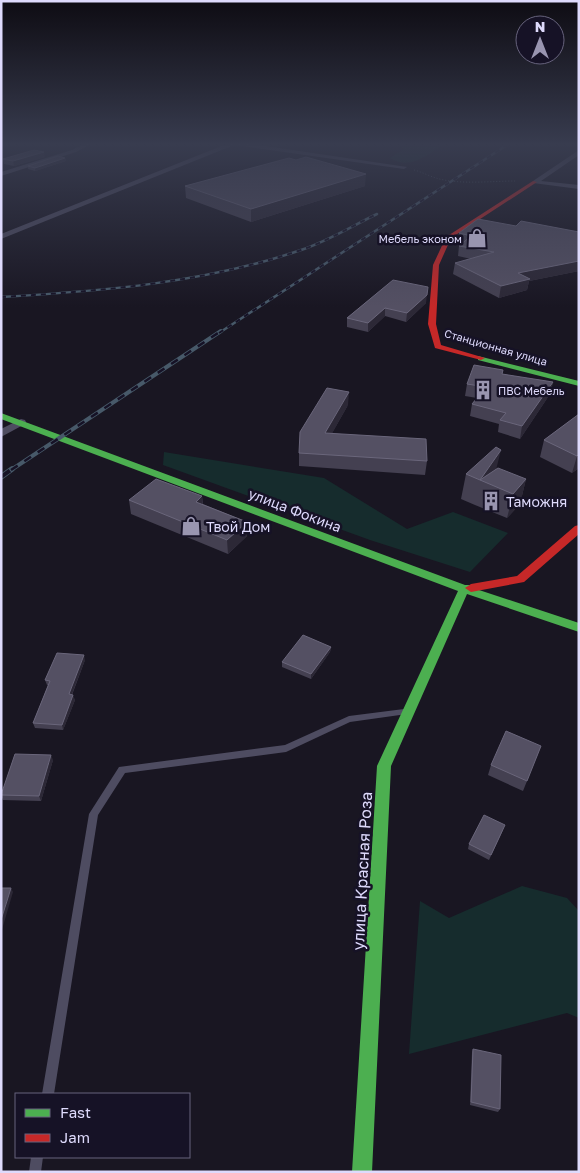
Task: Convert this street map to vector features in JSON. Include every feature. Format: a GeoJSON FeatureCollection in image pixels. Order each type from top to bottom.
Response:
{"type":"FeatureCollection","features":[{"type":"Feature","properties":{"kind":"street"},"geometry":{"type":"LineString","coordinates":[[1,237],[98,198]]}},
{"type":"Feature","properties":{"kind":"street","name":"Станционная улица"},"geometry":{"type":"LineString","coordinates":[[510,198],[449,237],[436,265],[432,324],[438,346],[579,384]]}},
{"type":"Feature","properties":{"kind":"street","name":"улица Фокина"},"geometry":{"type":"LineString","coordinates":[[1,416],[464,589],[579,628]]}},
{"type":"Feature","properties":{"kind":"street"},"geometry":{"type":"LineString","coordinates":[[1,434],[21,422]]}},
{"type":"Feature","properties":{"kind":"street"},"geometry":{"type":"LineString","coordinates":[[464,589],[520,579],[579,528]]}},
{"type":"Feature","properties":{"kind":"street","name":"улица Красная Роза"},"geometry":{"type":"LineString","coordinates":[[362,1172],[384,766],[464,589]]}},
{"type":"Feature","properties":{"kind":"lane"},"geometry":{"type":"LineString","coordinates":[[48,1093],[94,814],[122,770],[286,748],[349,720],[409,711]]}},
{"type":"Feature","properties":{"kind":"lane"},"geometry":{"type":"LineString","coordinates":[[35,1172],[37,1158]]}},
{"type":"Feature","properties":{"kind":"green space"},"geometry":{"type":"Polygon","coordinates":[[[164,452],[324,478],[407,529],[453,512],[508,533],[470,572],[370,540],[163,465],[164,452]]]}},
{"type":"Feature","properties":{"kind":"green space"},"geometry":{"type":"Polygon","coordinates":[[[522,886],[567,898],[579,911],[579,1018],[567,1013],[409,1054],[420,901],[449,918],[522,886]]]}},
{"type":"Feature","properties":{"kind":"building"},"geometry":{"type":"Polygon","coordinates":[[[219,198],[288,198],[251,209],[219,198]]]}},
{"type":"Feature","properties":{"kind":"building"},"geometry":{"type":"Polygon","coordinates":[[[478,219],[516,226],[521,221],[579,232],[579,261],[518,273],[530,279],[501,286],[455,263],[494,252],[459,246],[471,236],[459,233],[478,219]]]}},
{"type":"Feature","properties":{"kind":"building"},"geometry":{"type":"Polygon","coordinates":[[[393,280],[428,287],[427,295],[407,313],[385,308],[368,323],[347,318],[393,280]]]}},
{"type":"Feature","properties":{"kind":"building"},"geometry":{"type":"Polygon","coordinates":[[[474,365],[503,370],[502,374],[553,382],[522,426],[500,420],[506,413],[472,404],[486,387],[467,384],[474,365]]]}},
{"type":"Feature","properties":{"kind":"building"},"geometry":{"type":"Polygon","coordinates":[[[327,388],[349,392],[325,433],[426,439],[427,461],[299,453],[300,432],[327,388]]]}},
{"type":"Feature","properties":{"kind":"building"},"geometry":{"type":"Polygon","coordinates":[[[579,414],[579,454],[577,456],[544,440],[579,414]]]}},
{"type":"Feature","properties":{"kind":"building"},"geometry":{"type":"Polygon","coordinates":[[[496,447],[501,450],[480,480],[466,474],[496,447]]]}},
{"type":"Feature","properties":{"kind":"building"},"geometry":{"type":"Polygon","coordinates":[[[498,468],[526,479],[513,494],[480,480],[498,468]]]}},
{"type":"Feature","properties":{"kind":"building"},"geometry":{"type":"Polygon","coordinates":[[[156,479],[202,496],[196,502],[247,522],[227,540],[129,500],[156,479]]]}},
{"type":"Feature","properties":{"kind":"building"},"geometry":{"type":"Polygon","coordinates":[[[303,635],[331,647],[311,674],[282,662],[303,635]]]}},
{"type":"Feature","properties":{"kind":"building"},"geometry":{"type":"Polygon","coordinates":[[[57,653],[84,655],[69,694],[73,695],[62,725],[33,723],[50,681],[45,680],[57,653]]]}},
{"type":"Feature","properties":{"kind":"building"},"geometry":{"type":"Polygon","coordinates":[[[506,731],[541,746],[527,781],[491,765],[506,731]]]}},
{"type":"Feature","properties":{"kind":"building"},"geometry":{"type":"Polygon","coordinates":[[[15,754],[51,755],[39,796],[1,795],[15,754]]]}},
{"type":"Feature","properties":{"kind":"building"},"geometry":{"type":"Polygon","coordinates":[[[484,815],[505,825],[491,855],[469,844],[484,815]]]}},
{"type":"Feature","properties":{"kind":"building"},"geometry":{"type":"Polygon","coordinates":[[[1,888],[11,888],[1,920],[1,888]]]}},
{"type":"Feature","properties":{"kind":"building"},"geometry":{"type":"Polygon","coordinates":[[[473,1049],[501,1055],[500,1109],[471,1102],[473,1049]]]}},
{"type":"Feature","properties":{"kind":"railway"},"geometry":{"type":"LineString","coordinates":[[219,333],[426,198]]}},
{"type":"Feature","properties":{"kind":"railway"},"geometry":{"type":"LineString","coordinates":[[1,297],[153,284],[228,270],[301,250],[330,238],[377,214]]}},
{"type":"Feature","properties":{"kind":"railway"},"geometry":{"type":"LineString","coordinates":[[11,470],[221,331]]}},
{"type":"Feature","properties":{"kind":"railway"},"geometry":{"type":"LineString","coordinates":[[1,477],[12,469]]}},
{"type":"Feature","properties":{"kind":"traffic: fast"},"geometry":{"type":"LineString","coordinates":[[481,358],[579,384]]}},
{"type":"Feature","properties":{"kind":"traffic: fast"},"geometry":{"type":"LineString","coordinates":[[1,416],[464,589],[579,628]]}},
{"type":"Feature","properties":{"kind":"traffic: fast"},"geometry":{"type":"LineString","coordinates":[[362,1172],[384,766],[464,589],[471,588]]}},
{"type":"Feature","properties":{"kind":"traffic: jam"},"geometry":{"type":"LineString","coordinates":[[481,358],[438,346],[432,324],[436,265],[449,237],[510,198]]}},
{"type":"Feature","properties":{"kind":"traffic: jam"},"geometry":{"type":"LineString","coordinates":[[471,588],[520,579],[579,528]]}},
{"type":"Feature","properties":{"kind":"place","name":"Мебель эконом"},"geometry":{"type":"Point","coordinates":[477,238]}},
{"type":"Feature","properties":{"kind":"place","name":"ПВС Мебель"},"geometry":{"type":"Point","coordinates":[483,390]}},
{"type":"Feature","properties":{"kind":"place","name":"Таможня"},"geometry":{"type":"Point","coordinates":[491,501]}},
{"type":"Feature","properties":{"kind":"place","name":"Твой Дом"},"geometry":{"type":"Point","coordinates":[191,526]}}]}
